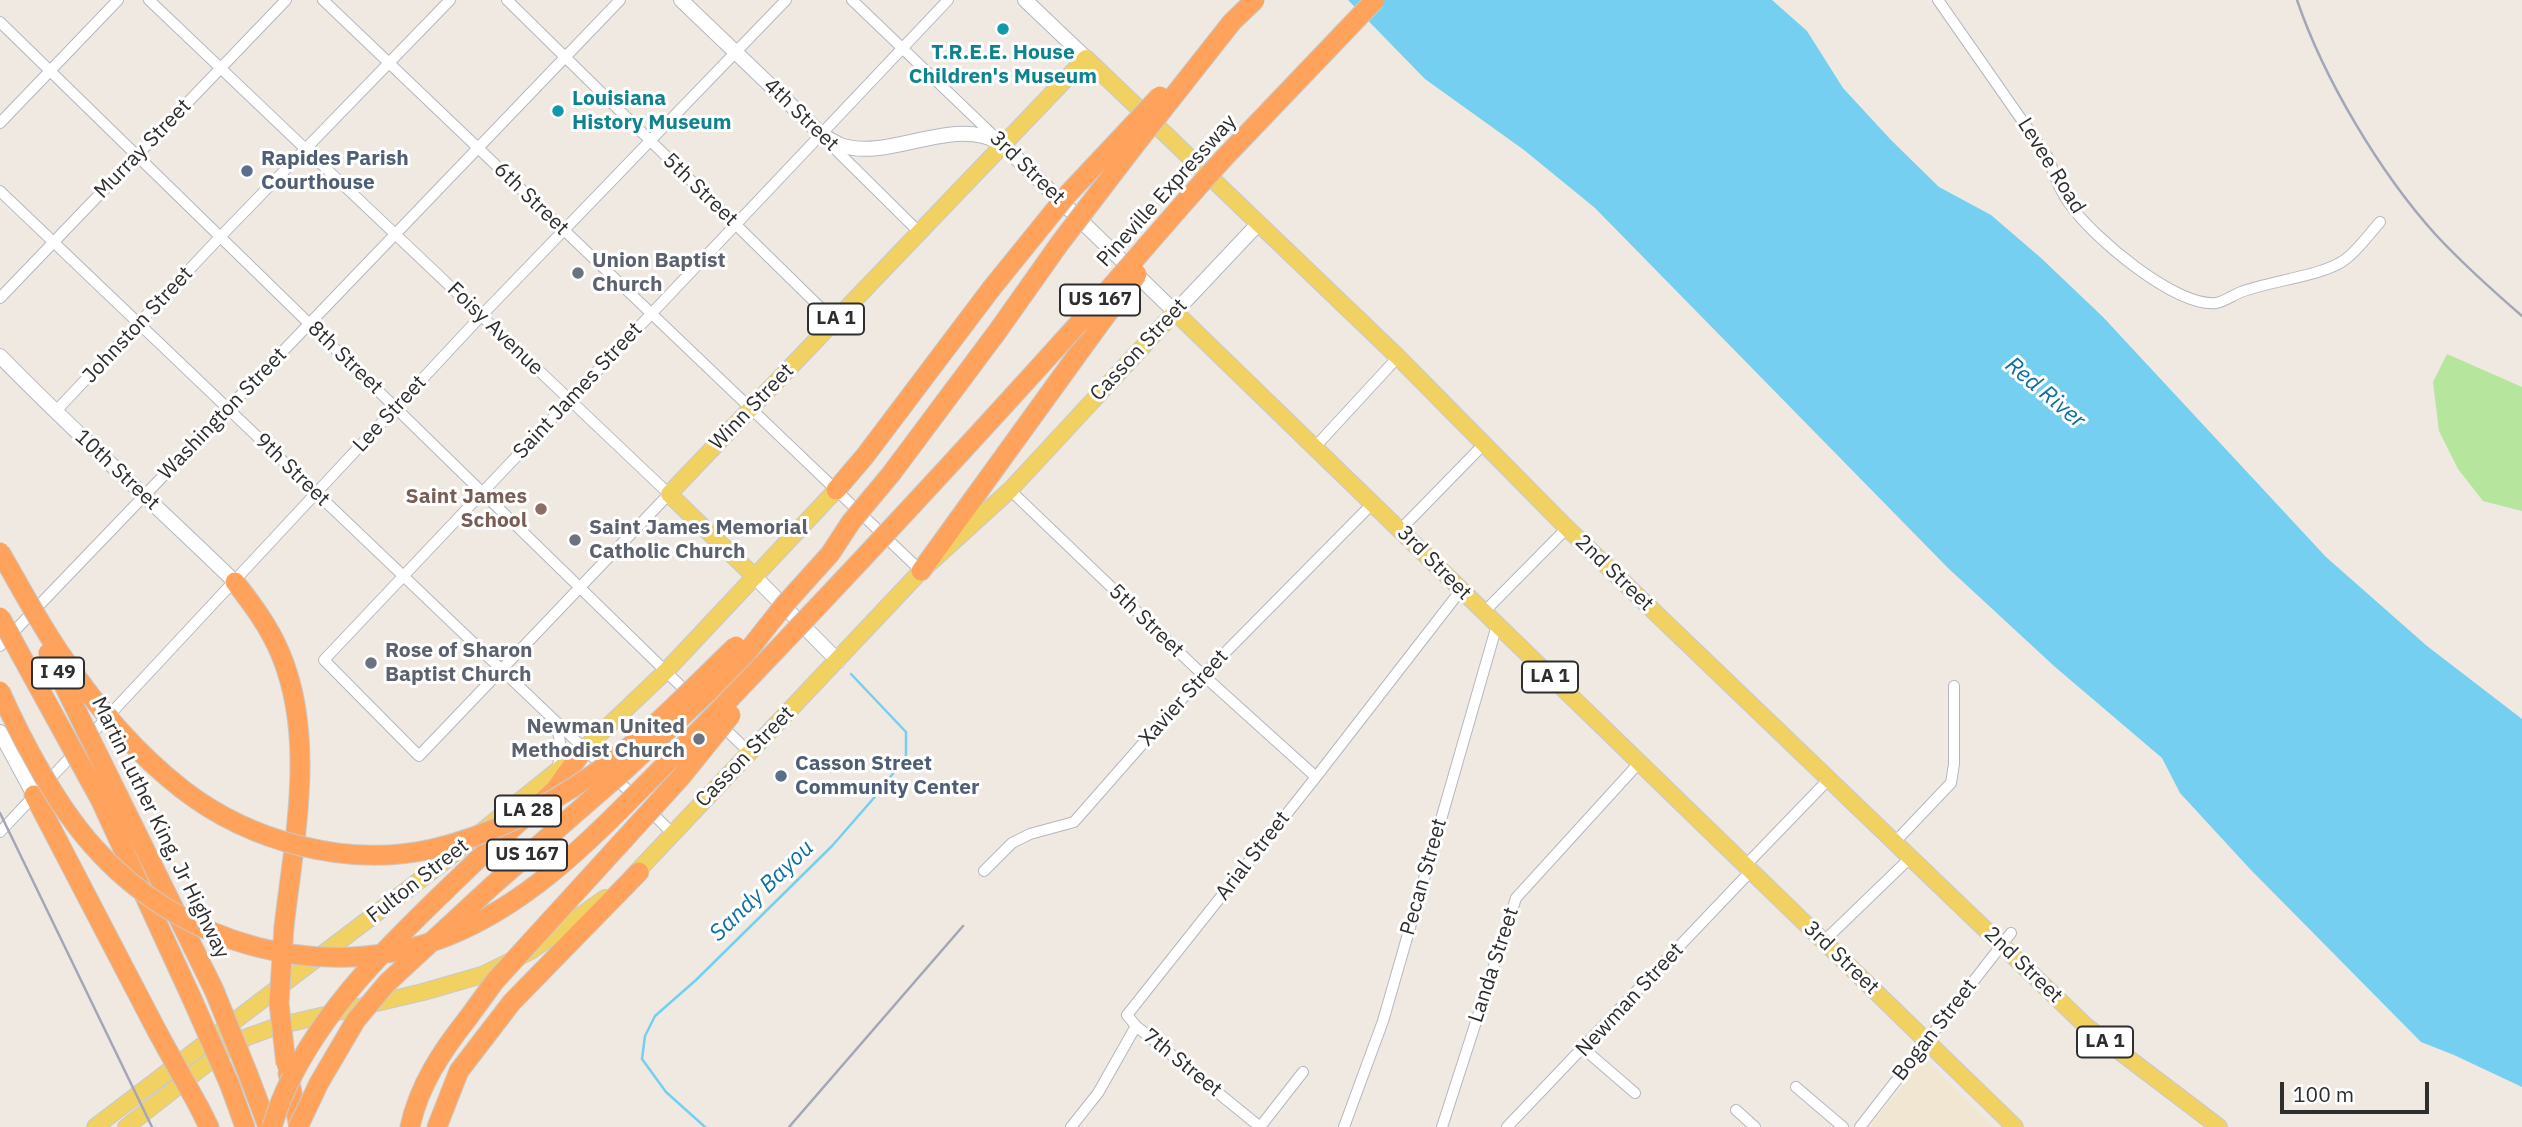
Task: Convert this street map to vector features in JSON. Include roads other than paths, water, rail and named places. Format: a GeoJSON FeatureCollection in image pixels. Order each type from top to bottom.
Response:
{"type":"FeatureCollection","features":[{"type":"Feature","properties":{"kind":"highway","name":"US 167"},"geometry":{"type":"LineString","coordinates":[[299,1127],[319,1083],[356,1020],[387,983],[708,692],[747,652],[830,554],[851,522],[891,474],[997,332],[1068,232],[1232,23],[1255,0]]}},
{"type":"Feature","properties":{"kind":"highway","name":"Pineville Expressway"},"geometry":{"type":"LineString","coordinates":[[825,601],[1221,162],[1375,0]]}},
{"type":"Feature","properties":{"kind":"highway"},"geometry":{"type":"LineString","coordinates":[[836,490],[865,456],[990,289],[1067,195],[1232,23]]}},
{"type":"Feature","properties":{"kind":"highway"},"geometry":{"type":"LineString","coordinates":[[921,571],[1221,162]]}},
{"type":"Feature","properties":{"kind":"highway","name":"LA 28"},"geometry":{"type":"LineString","coordinates":[[0,552],[61,655],[85,688],[111,720],[177,785],[248,829],[272,839],[328,851],[366,854],[430,849],[458,842],[514,819],[595,773],[646,730],[760,623],[785,604]]}},
{"type":"Feature","properties":{"kind":"highway","name":"Martin Luther King, Jr Highway"},"geometry":{"type":"LineString","coordinates":[[0,552],[109,797],[245,1127]]}},
{"type":"Feature","properties":{"kind":"highway"},"geometry":{"type":"LineString","coordinates":[[235,582],[271,632],[294,698],[299,742],[299,798],[284,927],[279,1003],[286,1064],[299,1127]]}},
{"type":"Feature","properties":{"kind":"highway","name":"US 167"},"geometry":{"type":"LineString","coordinates":[[410,1127],[421,1091],[432,1069],[495,981],[681,777],[825,601]]}},
{"type":"Feature","properties":{"kind":"highway","name":"LA 28"},"geometry":{"type":"LineString","coordinates":[[0,691],[36,760],[72,820],[91,845],[133,886],[204,929],[246,946],[317,958],[374,954],[421,945],[459,931],[499,911],[544,879],[608,822],[825,601]]}},
{"type":"Feature","properties":{"kind":"highway","name":"Martin Luther King, Jr Highway"},"geometry":{"type":"LineString","coordinates":[[0,617],[109,797],[214,990],[270,1127]]}},
{"type":"Feature","properties":{"kind":"highway"},"geometry":{"type":"LineString","coordinates":[[270,1127],[286,1087],[306,1050],[365,972],[476,861],[555,790],[584,749]]}},
{"type":"Feature","properties":{"kind":"highway"},"geometry":{"type":"LineString","coordinates":[[34,795],[209,1127]]}},
{"type":"Feature","properties":{"kind":"highway"},"geometry":{"type":"LineString","coordinates":[[437,1127],[459,1070],[512,1002],[639,872]]}},
{"type":"Feature","properties":{"kind":"main road","name":"4th Street"},"geometry":{"type":"LineString","coordinates":[[681,0],[821,134]]}},
{"type":"Feature","properties":{"kind":"main road","name":"2nd Street"},"geometry":{"type":"LineString","coordinates":[[1025,0],[1398,357],[1567,528],[1828,780],[1910,858],[2007,939],[2086,1026],[2219,1127]]}},
{"type":"Feature","properties":{"kind":"main road","name":"Winn Street"},"geometry":{"type":"LineString","coordinates":[[669,494],[1086,58]]}},
{"type":"Feature","properties":{"kind":"main road"},"geometry":{"type":"LineString","coordinates":[[821,134],[840,145],[853,147],[967,134],[984,136],[1003,145]]}},
{"type":"Feature","properties":{"kind":"main road","name":"3rd Street"},"geometry":{"type":"LineString","coordinates":[[1003,145],[1401,529],[1747,870],[2015,1127]]}},
{"type":"Feature","properties":{"kind":"main road","name":"Casson Street"},"geometry":{"type":"LineString","coordinates":[[126,1127],[218,1055],[247,1037],[278,1026],[423,992],[482,975],[531,951],[639,872],[921,571],[1010,490],[1258,225]]}},
{"type":"Feature","properties":{"kind":"main road","name":"10th Street"},"geometry":{"type":"LineString","coordinates":[[0,356],[55,412],[235,582]]}},
{"type":"Feature","properties":{"kind":"main road","name":"Fulton Street"},"geometry":{"type":"LineString","coordinates":[[95,1127],[445,861],[584,749],[666,671],[836,490]]}},
{"type":"Feature","properties":{"kind":"main road","name":"Foisy Avenue"},"geometry":{"type":"LineString","coordinates":[[669,494],[838,661]]}},
{"type":"Feature","properties":{"kind":"main road"},"geometry":{"type":"LineString","coordinates":[[0,732],[34,795]]}},
{"type":"Feature","properties":{"kind":"street"},"geometry":{"type":"LineString","coordinates":[[0,123],[118,0]]}},
{"type":"Feature","properties":{"kind":"street","name":"Foisy Avenue"},"geometry":{"type":"LineString","coordinates":[[149,0],[669,494]]}},
{"type":"Feature","properties":{"kind":"street","name":"Murray Street"},"geometry":{"type":"LineString","coordinates":[[0,298],[286,0]]}},
{"type":"Feature","properties":{"kind":"street","name":"6th Street"},"geometry":{"type":"LineString","coordinates":[[323,0],[921,571]]}},
{"type":"Feature","properties":{"kind":"street"},"geometry":{"type":"LineString","coordinates":[[306,149],[450,0]]}},
{"type":"Feature","properties":{"kind":"street","name":"5th Street"},"geometry":{"type":"LineString","coordinates":[[507,0],[834,321]]}},
{"type":"Feature","properties":{"kind":"street","name":"Washington Street"},"geometry":{"type":"LineString","coordinates":[[0,646],[620,0]]}},
{"type":"Feature","properties":{"kind":"street","name":"Lee Street"},"geometry":{"type":"LineString","coordinates":[[0,832],[563,229],[786,0]]}},
{"type":"Feature","properties":{"kind":"street","name":"3rd Street"},"geometry":{"type":"LineString","coordinates":[[852,0],[1003,145]]}},
{"type":"Feature","properties":{"kind":"street","name":"Saint James Street"},"geometry":{"type":"LineString","coordinates":[[419,757],[324,660],[948,0]]}},
{"type":"Feature","properties":{"kind":"street","name":"Levee Road"},"geometry":{"type":"LineString","coordinates":[[1938,0],[2049,159],[2057,183],[2069,204],[2104,243],[2141,272],[2179,292],[2198,301],[2217,303],[2253,288],[2312,273],[2343,261],[2380,222]]}},
{"type":"Feature","properties":{"kind":"street","name":"8th Street"},"geometry":{"type":"LineString","coordinates":[[0,23],[749,752]]}},
{"type":"Feature","properties":{"kind":"street","name":"4th Street"},"geometry":{"type":"LineString","coordinates":[[821,134],[919,232]]}},
{"type":"Feature","properties":{"kind":"street","name":"Johnston Street"},"geometry":{"type":"LineString","coordinates":[[55,412],[306,149]]}},
{"type":"Feature","properties":{"kind":"street","name":"9th Street"},"geometry":{"type":"LineString","coordinates":[[0,191],[673,833]]}},
{"type":"Feature","properties":{"kind":"street"},"geometry":{"type":"LineString","coordinates":[[1315,447],[1398,357]]}},
{"type":"Feature","properties":{"kind":"street"},"geometry":{"type":"LineString","coordinates":[[1401,529],[1484,444]]}},
{"type":"Feature","properties":{"kind":"street","name":"5th Street"},"geometry":{"type":"LineString","coordinates":[[1010,490],[1203,675],[1316,777]]}},
{"type":"Feature","properties":{"kind":"street","name":"Winn Street"},"geometry":{"type":"LineString","coordinates":[[419,757],[669,494]]}},
{"type":"Feature","properties":{"kind":"street","name":"Xavier Street"},"geometry":{"type":"LineString","coordinates":[[984,871],[1012,843],[1030,834],[1074,822],[1203,675],[1373,503]]}},
{"type":"Feature","properties":{"kind":"street"},"geometry":{"type":"LineString","coordinates":[[1484,612],[1567,528]]}},
{"type":"Feature","properties":{"kind":"street","name":"Arial Street"},"geometry":{"type":"LineString","coordinates":[[1071,1127],[1098,1093],[1136,1026],[1127,1015],[1461,590]]}},
{"type":"Feature","properties":{"kind":"street","name":"Pecan Street"},"geometry":{"type":"LineString","coordinates":[[1344,1127],[1383,1021],[1497,625]]}},
{"type":"Feature","properties":{"kind":"street"},"geometry":{"type":"LineString","coordinates":[[1894,843],[1951,783],[1954,764],[1954,686]]}},
{"type":"Feature","properties":{"kind":"street"},"geometry":{"type":"LineString","coordinates":[[554,720],[559,735],[561,757],[556,770]]}},
{"type":"Feature","properties":{"kind":"street","name":"Landa Street"},"geometry":{"type":"LineString","coordinates":[[1442,1127],[1516,898],[1639,763]]}},
{"type":"Feature","properties":{"kind":"street","name":"Newman Street"},"geometry":{"type":"LineString","coordinates":[[1507,1127],[1584,1049],[1828,780]]}},
{"type":"Feature","properties":{"kind":"street"},"geometry":{"type":"LineString","coordinates":[[1824,941],[1910,858]]}},
{"type":"Feature","properties":{"kind":"street","name":"Bogan Street"},"geometry":{"type":"LineString","coordinates":[[1860,1127],[1925,1040],[2007,939]]}},
{"type":"Feature","properties":{"kind":"street","name":"7th Street"},"geometry":{"type":"LineString","coordinates":[[1136,1026],[1260,1127]]}},
{"type":"Feature","properties":{"kind":"street"},"geometry":{"type":"LineString","coordinates":[[1584,1049],[1635,1093]]}},
{"type":"Feature","properties":{"kind":"street"},"geometry":{"type":"LineString","coordinates":[[1260,1127],[1303,1072]]}},
{"type":"Feature","properties":{"kind":"street"},"geometry":{"type":"LineString","coordinates":[[1796,1087],[1843,1127]]}},
{"type":"Feature","properties":{"kind":"street"},"geometry":{"type":"LineString","coordinates":[[1736,1110],[1755,1127]]}},
{"type":"Feature","properties":{"kind":"water","name":"Red River"},"geometry":{"type":"Polygon","coordinates":[[[1348,0],[1772,0],[1807,31],[1843,88],[1939,187],[1991,215],[2041,258],[2103,317],[2326,557],[2427,646],[2522,719],[2522,1087],[2421,1042],[2250,869],[2180,793],[2162,758],[2054,666],[1948,568],[1595,208],[1524,150],[1425,79],[1348,0]]]}},
{"type":"Feature","properties":{"kind":"waterway","name":"Sandy Bayou"},"geometry":{"type":"LineString","coordinates":[[705,1127],[666,1092],[642,1059],[645,1036],[655,1016],[696,980],[832,846],[880,791],[906,756],[906,732],[851,674]]}},
{"type":"Feature","properties":{"kind":"railway"},"geometry":{"type":"LineString","coordinates":[[2297,0],[2338,93],[2394,183],[2446,246],[2522,316]]}},
{"type":"Feature","properties":{"kind":"railway"},"geometry":{"type":"LineString","coordinates":[[0,813],[152,1127]]}},
{"type":"Feature","properties":{"kind":"railway"},"geometry":{"type":"LineString","coordinates":[[789,1127],[963,926]]}},
{"type":"Feature","properties":{"kind":"place","name":"T.R.E.E. House Children's Museum"},"geometry":{"type":"Point","coordinates":[1003,29]}},
{"type":"Feature","properties":{"kind":"place","name":"Louisiana History Museum"},"geometry":{"type":"Point","coordinates":[558,111]}},
{"type":"Feature","properties":{"kind":"place","name":"Rapides Parish Courthouse"},"geometry":{"type":"Point","coordinates":[247,171]}},
{"type":"Feature","properties":{"kind":"place","name":"Union Baptist Church"},"geometry":{"type":"Point","coordinates":[578,273]}},
{"type":"Feature","properties":{"kind":"place","name":"Saint James School"},"geometry":{"type":"Point","coordinates":[541,509]}},
{"type":"Feature","properties":{"kind":"place","name":"Saint James Memorial Catholic Church"},"geometry":{"type":"Point","coordinates":[575,540]}},
{"type":"Feature","properties":{"kind":"place","name":"Rose of Sharon Baptist Church"},"geometry":{"type":"Point","coordinates":[371,663]}},
{"type":"Feature","properties":{"kind":"place","name":"Newman United Methodist Church"},"geometry":{"type":"Point","coordinates":[699,739]}},
{"type":"Feature","properties":{"kind":"place","name":"Casson Street Community Center"},"geometry":{"type":"Point","coordinates":[781,776]}}]}
